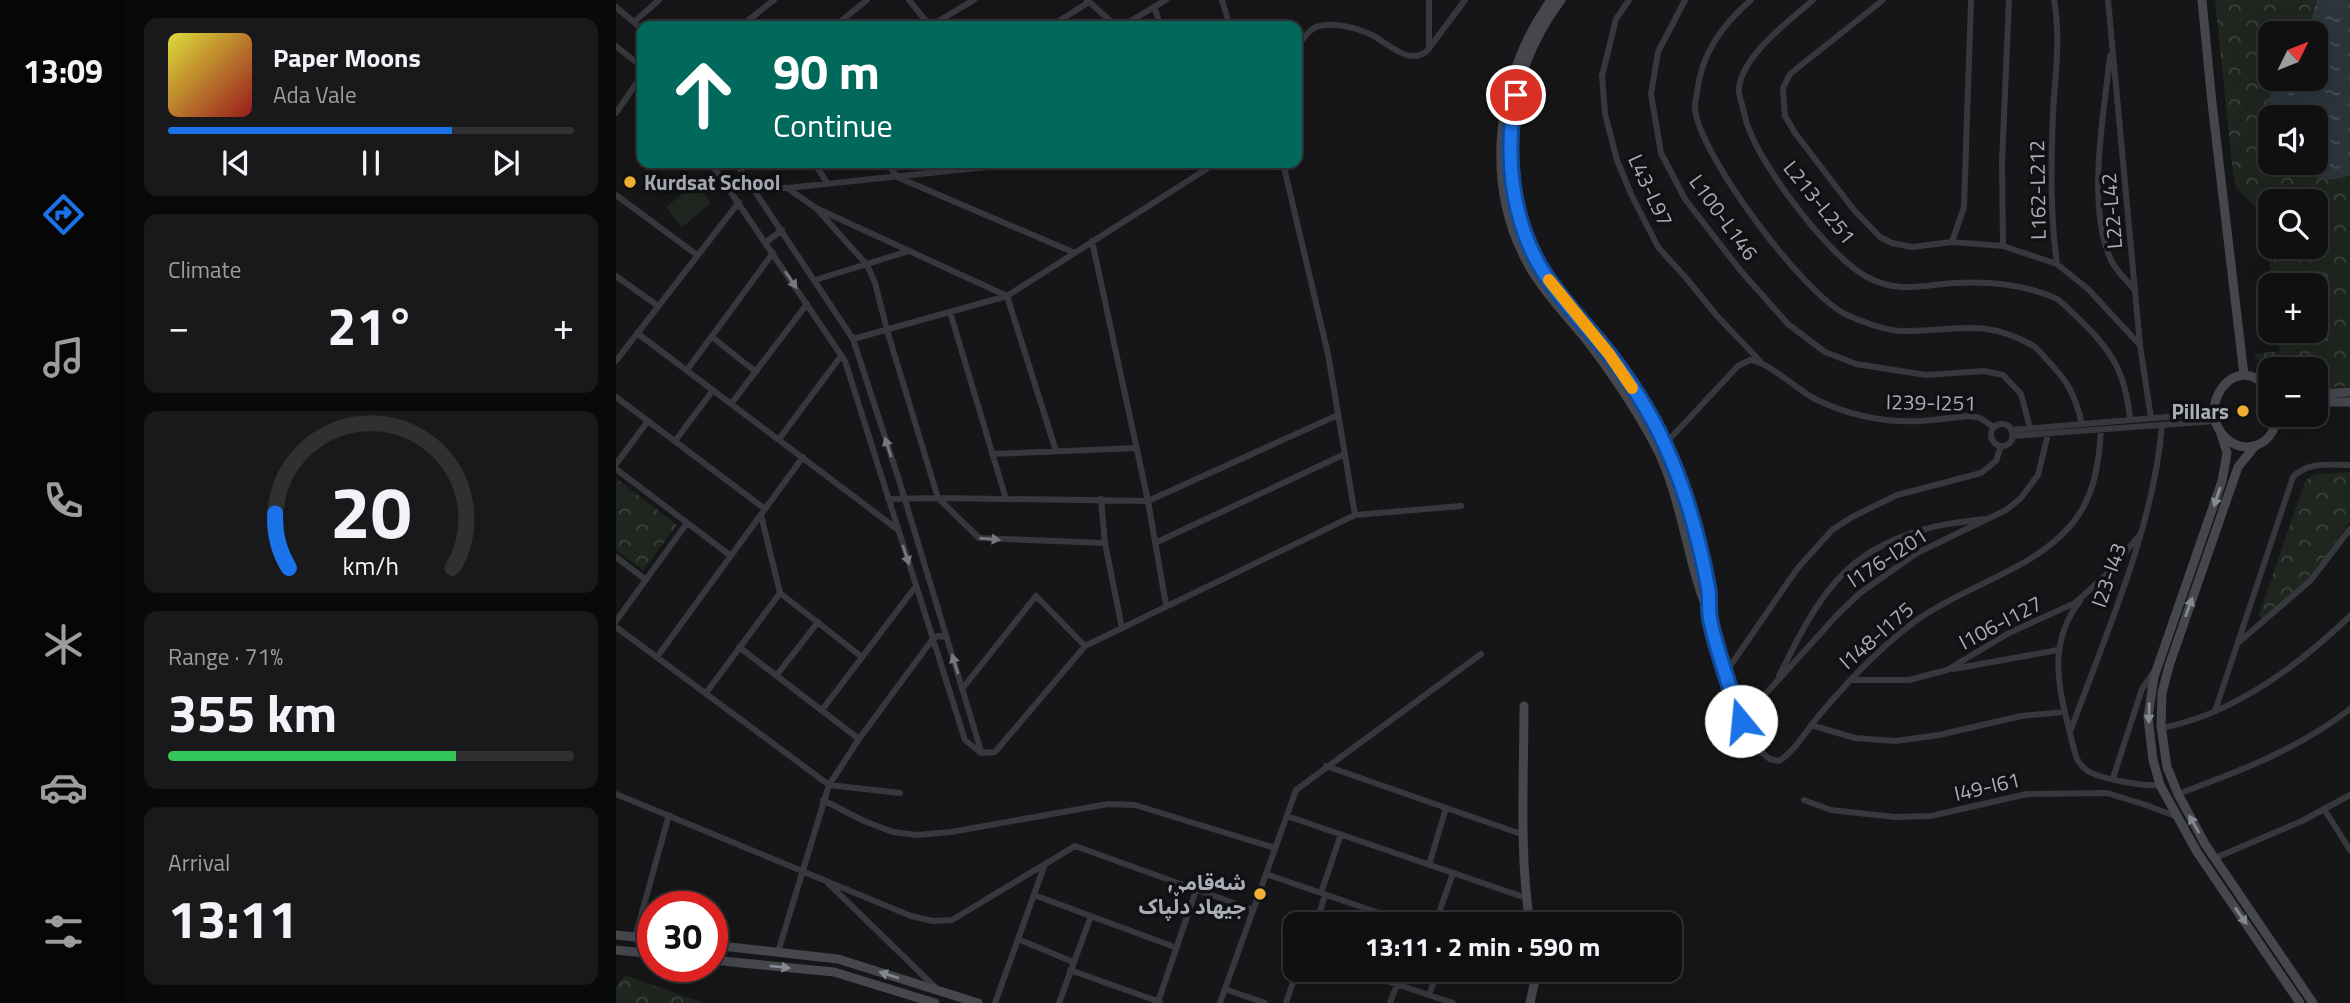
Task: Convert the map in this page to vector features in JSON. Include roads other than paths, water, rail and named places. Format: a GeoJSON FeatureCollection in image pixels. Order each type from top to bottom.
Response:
{"type":"FeatureCollection","features":[{"type":"Feature","properties":{"kind":"street"},"geometry":{"type":"LineString","coordinates":[[635,21],[659,0]]}},
{"type":"Feature","properties":{"kind":"street"},"geometry":{"type":"LineString","coordinates":[[747,21],[774,0]]}},
{"type":"Feature","properties":{"kind":"street"},"geometry":{"type":"LineString","coordinates":[[841,21],[867,0]]}},
{"type":"Feature","properties":{"kind":"street"},"geometry":{"type":"LineString","coordinates":[[909,0],[926,21]]}},
{"type":"Feature","properties":{"kind":"street"},"geometry":{"type":"LineString","coordinates":[[938,21],[974,0]]}},
{"type":"Feature","properties":{"kind":"street"},"geometry":{"type":"LineString","coordinates":[[1130,21],[1166,0]]}},
{"type":"Feature","properties":{"kind":"street"},"geometry":{"type":"LineString","coordinates":[[1222,0],[1228,21]]}},
{"type":"Feature","properties":{"kind":"street"},"geometry":{"type":"LineString","coordinates":[[1429,0],[1429,49]]}},
{"type":"Feature","properties":{"kind":"street"},"geometry":{"type":"LineString","coordinates":[[1302,41],[1308,32],[1321,25],[1360,31],[1412,57],[1424,54],[1465,0]]}},
{"type":"Feature","properties":{"kind":"street"},"geometry":{"type":"LineString","coordinates":[[1551,0],[1522,47],[1508,88],[1501,150],[1506,203],[1515,235],[1546,292],[1613,376],[1661,446]]}},
{"type":"Feature","properties":{"kind":"street"},"geometry":{"type":"LineString","coordinates":[[1562,0],[1546,21],[1532,47],[1516,95],[1510,144],[1518,210],[1542,269],[1619,368],[1682,487],[1708,586],[1710,617]]}},
{"type":"Feature","properties":{"kind":"street","name":"L43-L97"},"geometry":{"type":"LineString","coordinates":[[1629,0],[1616,19],[1602,76],[1605,114],[1617,160],[1658,247],[1717,317],[1761,362]]}},
{"type":"Feature","properties":{"kind":"street","name":"L100-L146"},"geometry":{"type":"LineString","coordinates":[[1685,0],[1658,52],[1651,94],[1661,153],[1685,199],[1740,270],[1788,324],[1825,352],[1856,364],[1926,375],[1984,371],[2003,375],[2021,394],[2031,428]]}},
{"type":"Feature","properties":{"kind":"street"},"geometry":{"type":"LineString","coordinates":[[1751,0],[1714,40],[1699,76],[1695,109],[1719,170],[1797,273],[1846,315],[1889,329],[1902,331],[1978,327],[2004,331],[2035,347],[2065,378],[2076,399],[2082,424]]}},
{"type":"Feature","properties":{"kind":"street","name":"L213-L251"},"geometry":{"type":"LineString","coordinates":[[1813,0],[1777,31],[1751,59],[1738,89],[1749,131],[1768,166],[1797,207],[1838,256],[1867,277],[1893,287],[1916,288],[1955,283],[2002,284],[2057,299],[2097,336],[2120,369],[2128,398],[2130,420]]}},
{"type":"Feature","properties":{"kind":"street"},"geometry":{"type":"LineString","coordinates":[[1883,0],[1790,74],[1783,88],[1785,117],[1795,134],[1854,210],[1880,237],[1892,243],[1912,247],[1952,242],[2003,246],[2057,264]]}},
{"type":"Feature","properties":{"kind":"street"},"geometry":{"type":"LineString","coordinates":[[1952,242],[1964,207],[1971,0]]}},
{"type":"Feature","properties":{"kind":"street"},"geometry":{"type":"LineString","coordinates":[[2003,246],[2002,162],[2009,0]]}},
{"type":"Feature","properties":{"kind":"street","name":"L162-L212"},"geometry":{"type":"LineString","coordinates":[[2054,0],[2059,24],[2053,111],[2052,230],[2057,264],[2088,289],[2140,345]]}},
{"type":"Feature","properties":{"kind":"street","name":"L22-L42"},"geometry":{"type":"LineString","coordinates":[[2108,0],[2140,345],[2151,418]]}},
{"type":"Feature","properties":{"kind":"street"},"geometry":{"type":"LineString","coordinates":[[2202,0],[2245,375]]}},
{"type":"Feature","properties":{"kind":"street"},"geometry":{"type":"LineString","coordinates":[[1058,21],[1088,1],[1110,21]]}},
{"type":"Feature","properties":{"kind":"street"},"geometry":{"type":"LineString","coordinates":[[616,7],[637,23]]}},
{"type":"Feature","properties":{"kind":"street"},"geometry":{"type":"LineString","coordinates":[[1154,7],[1159,21]]}},
{"type":"Feature","properties":{"kind":"street"},"geometry":{"type":"LineString","coordinates":[[2112,41],[2099,186],[2101,228],[2112,262],[2136,291]]}},
{"type":"Feature","properties":{"kind":"street"},"geometry":{"type":"LineString","coordinates":[[616,46],[637,63]]}},
{"type":"Feature","properties":{"kind":"street"},"geometry":{"type":"LineString","coordinates":[[616,113],[637,82]]}},
{"type":"Feature","properties":{"kind":"street"},"geometry":{"type":"LineString","coordinates":[[715,168],[845,361],[965,740],[981,753],[995,752],[1085,646],[1355,516],[1461,506]]}},
{"type":"Feature","properties":{"kind":"street"},"geometry":{"type":"LineString","coordinates":[[739,168],[853,339],[981,753]]}},
{"type":"Feature","properties":{"kind":"street"},"geometry":{"type":"LineString","coordinates":[[817,168],[828,184]]}},
{"type":"Feature","properties":{"kind":"street"},"geometry":{"type":"LineString","coordinates":[[891,168],[897,177],[1075,253]]}},
{"type":"Feature","properties":{"kind":"street"},"geometry":{"type":"LineString","coordinates":[[752,187],[787,188],[979,168]]}},
{"type":"Feature","properties":{"kind":"street"},"geometry":{"type":"LineString","coordinates":[[853,339],[1007,296],[1203,168]]}},
{"type":"Feature","properties":{"kind":"street"},"geometry":{"type":"LineString","coordinates":[[1284,168],[1328,354],[1355,516]]}},
{"type":"Feature","properties":{"kind":"street"},"geometry":{"type":"LineString","coordinates":[[787,188],[816,208],[1007,296],[1056,452]]}},
{"type":"Feature","properties":{"kind":"street"},"geometry":{"type":"LineString","coordinates":[[616,195],[697,255]]}},
{"type":"Feature","properties":{"kind":"street"},"geometry":{"type":"LineString","coordinates":[[616,360],[739,202]]}},
{"type":"Feature","properties":{"kind":"street"},"geometry":{"type":"LineString","coordinates":[[816,208],[867,265],[875,283],[938,498],[979,538],[1105,543]]}},
{"type":"Feature","properties":{"kind":"street"},"geometry":{"type":"LineString","coordinates":[[766,242],[782,230]]}},
{"type":"Feature","properties":{"kind":"street"},"geometry":{"type":"LineString","coordinates":[[1092,242],[1148,501],[1166,605]]}},
{"type":"Feature","properties":{"kind":"street"},"geometry":{"type":"LineString","coordinates":[[815,280],[908,251]]}},
{"type":"Feature","properties":{"kind":"street"},"geometry":{"type":"LineString","coordinates":[[687,370],[773,253]]}},
{"type":"Feature","properties":{"kind":"street"},"geometry":{"type":"LineString","coordinates":[[616,276],[658,306]]}},
{"type":"Feature","properties":{"kind":"street"},"geometry":{"type":"LineString","coordinates":[[732,404],[807,304]]}},
{"type":"Feature","properties":{"kind":"street"},"geometry":{"type":"LineString","coordinates":[[950,312],[1006,499]]}},
{"type":"Feature","properties":{"kind":"street"},"geometry":{"type":"LineString","coordinates":[[637,333],[897,529]]}},
{"type":"Feature","properties":{"kind":"street"},"geometry":{"type":"LineString","coordinates":[[712,337],[756,372]]}},
{"type":"Feature","properties":{"kind":"street"},"geometry":{"type":"LineString","coordinates":[[779,439],[841,356]]}},
{"type":"Feature","properties":{"kind":"street"},"geometry":{"type":"LineString","coordinates":[[1661,446],[1738,366],[1747,360],[1761,362]]}},
{"type":"Feature","properties":{"kind":"street","name":"I239-I251"},"geometry":{"type":"LineString","coordinates":[[1761,362],[1806,394],[1828,405],[1857,414],[1903,422],[1975,416],[1994,427]]}},
{"type":"Feature","properties":{"kind":"street"},"geometry":{"type":"LineString","coordinates":[[2258,379],[2245,375],[2233,377],[2223,386],[2215,401],[2215,417],[2227,453],[2222,481],[2157,667],[2150,692],[2148,717],[2153,760],[2160,785],[2175,816],[2300,1003]]}},
{"type":"Feature","properties":{"kind":"street"},"geometry":{"type":"LineString","coordinates":[[674,441],[713,390]]}},
{"type":"Feature","properties":{"kind":"street"},"geometry":{"type":"LineString","coordinates":[[2328,393],[2350,392]]}},
{"type":"Feature","properties":{"kind":"street"},"geometry":{"type":"LineString","coordinates":[[616,397],[763,512],[780,593],[862,657]]}},
{"type":"Feature","properties":{"kind":"street"},"geometry":{"type":"LineString","coordinates":[[2328,402],[2350,402]]}},
{"type":"Feature","properties":{"kind":"street"},"geometry":{"type":"LineString","coordinates":[[888,499],[1148,501],[1338,415]]}},
{"type":"Feature","properties":{"kind":"street"},"geometry":{"type":"LineString","coordinates":[[2012,433],[2031,428],[2151,418],[2215,417]]}},
{"type":"Feature","properties":{"kind":"street"},"geometry":{"type":"LineString","coordinates":[[2012,433],[2008,444],[2001,446],[1992,440],[1994,427],[2002,424],[2012,433],[2048,434],[2162,425],[2215,417]]}},
{"type":"Feature","properties":{"kind":"street"},"geometry":{"type":"LineString","coordinates":[[648,421],[616,467],[731,556]]}},
{"type":"Feature","properties":{"kind":"street","name":"I23-I43"},"geometry":{"type":"LineString","coordinates":[[2070,732],[2139,536],[2155,481],[2162,425]]}},
{"type":"Feature","properties":{"kind":"street"},"geometry":{"type":"LineString","coordinates":[[2272,427],[2268,437],[2242,459],[2235,472],[2216,535],[2169,667],[2162,693],[2161,728],[2164,750],[2178,794],[2215,858],[2313,1003]]}},
{"type":"Feature","properties":{"kind":"street","name":"I148-I175"},"geometry":{"type":"LineString","coordinates":[[1710,617],[1747,735],[1758,749],[1777,761],[1785,757],[1851,680],[1919,619],[2036,556],[2055,541],[2076,519],[2092,490],[2099,462],[2101,430]]}},
{"type":"Feature","properties":{"kind":"street"},"geometry":{"type":"LineString","coordinates":[[2220,431],[2234,444],[2255,446]]}},
{"type":"Feature","properties":{"kind":"street","name":"I176-I201"},"geometry":{"type":"LineString","coordinates":[[1741,721],[1838,614],[1866,589],[1917,553],[2013,506],[2035,481],[2041,469],[2048,434]]}},
{"type":"Feature","properties":{"kind":"street"},"geometry":{"type":"LineString","coordinates":[[1726,671],[1797,569],[1832,530],[1897,495],[1981,472],[1996,461],[2001,446]]}},
{"type":"Feature","properties":{"kind":"street"},"geometry":{"type":"LineString","coordinates":[[992,454],[1137,448]]}},
{"type":"Feature","properties":{"kind":"street"},"geometry":{"type":"LineString","coordinates":[[1155,543],[1345,454]]}},
{"type":"Feature","properties":{"kind":"street"},"geometry":{"type":"LineString","coordinates":[[657,657],[803,457]]}},
{"type":"Feature","properties":{"kind":"street"},"geometry":{"type":"LineString","coordinates":[[2215,711],[2293,477],[2309,466],[2350,465]]}},
{"type":"Feature","properties":{"kind":"street"},"geometry":{"type":"LineString","coordinates":[[1101,499],[1105,543],[1122,628]]}},
{"type":"Feature","properties":{"kind":"street"},"geometry":{"type":"LineString","coordinates":[[1775,685],[1810,617],[1831,586],[1852,565],[1874,550],[1914,532],[1940,525],[1990,518]]}},
{"type":"Feature","properties":{"kind":"street"},"geometry":{"type":"LineString","coordinates":[[616,621],[687,523]]}},
{"type":"Feature","properties":{"kind":"street"},"geometry":{"type":"LineString","coordinates":[[2238,643],[2311,580],[2350,529]]}},
{"type":"Feature","properties":{"kind":"street","name":"I106-I127"},"geometry":{"type":"LineString","coordinates":[[1851,680],[1909,680],[1947,670],[2001,637],[2083,597],[2139,536]]}},
{"type":"Feature","properties":{"kind":"street"},"geometry":{"type":"LineString","coordinates":[[616,557],[646,580]]}},
{"type":"Feature","properties":{"kind":"street"},"geometry":{"type":"LineString","coordinates":[[822,710],[916,586]]}},
{"type":"Feature","properties":{"kind":"street"},"geometry":{"type":"LineString","coordinates":[[706,693],[780,593]]}},
{"type":"Feature","properties":{"kind":"street"},"geometry":{"type":"LineString","coordinates":[[962,689],[1036,596],[1085,646]]}},
{"type":"Feature","properties":{"kind":"street"},"geometry":{"type":"LineString","coordinates":[[2083,597],[2068,617],[2058,650],[2058,676],[2065,712],[2081,766],[2091,773],[2146,786],[2172,781]]}},
{"type":"Feature","properties":{"kind":"street"},"geometry":{"type":"LineString","coordinates":[[2161,728],[2191,721],[2215,711],[2289,668],[2350,617]]}},
{"type":"Feature","properties":{"kind":"street"},"geometry":{"type":"LineString","coordinates":[[776,676],[818,622]]}},
{"type":"Feature","properties":{"kind":"street"},"geometry":{"type":"LineString","coordinates":[[616,626],[829,785],[900,793]]}},
{"type":"Feature","properties":{"kind":"street"},"geometry":{"type":"LineString","coordinates":[[778,952],[829,785],[859,739],[932,640],[940,636],[947,637]]}},
{"type":"Feature","properties":{"kind":"street"},"geometry":{"type":"LineString","coordinates":[[738,647],[859,739]]}},
{"type":"Feature","properties":{"kind":"street"},"geometry":{"type":"LineString","coordinates":[[1947,670],[2058,650]]}},
{"type":"Feature","properties":{"kind":"street"},"geometry":{"type":"LineString","coordinates":[[1220,1003],[1296,790],[1481,654]]}},
{"type":"Feature","properties":{"kind":"street"},"geometry":{"type":"LineString","coordinates":[[2113,778],[2142,689],[2157,667]]}},
{"type":"Feature","properties":{"kind":"street"},"geometry":{"type":"LineString","coordinates":[[1524,706],[1524,835],[1528,912]]}},
{"type":"Feature","properties":{"kind":"street"},"geometry":{"type":"LineString","coordinates":[[2178,794],[2291,748],[2350,709]]}},
{"type":"Feature","properties":{"kind":"street"},"geometry":{"type":"LineString","coordinates":[[1811,725],[1855,738],[1895,741],[1931,736],[2021,716],[2065,712]]}},
{"type":"Feature","properties":{"kind":"street"},"geometry":{"type":"LineString","coordinates":[[1326,766],[1524,835]]}},
{"type":"Feature","properties":{"kind":"street","name":"I49-I61"},"geometry":{"type":"LineString","coordinates":[[1804,800],[1832,810],[1859,814],[1919,817],[2027,794],[2107,793],[2175,816]]}},
{"type":"Feature","properties":{"kind":"street"},"geometry":{"type":"LineString","coordinates":[[616,794],[911,916],[933,921],[952,920],[1075,846],[1253,910]]}},
{"type":"Feature","properties":{"kind":"street"},"geometry":{"type":"LineString","coordinates":[[2215,858],[2350,795]]}},
{"type":"Feature","properties":{"kind":"street"},"geometry":{"type":"LineString","coordinates":[[823,800],[893,832],[917,835],[951,832],[1108,804],[1135,805],[1275,848]]}},
{"type":"Feature","properties":{"kind":"street"},"geometry":{"type":"LineString","coordinates":[[1429,864],[1446,808]]}},
{"type":"Feature","properties":{"kind":"street"},"geometry":{"type":"LineString","coordinates":[[2324,809],[2350,850]]}},
{"type":"Feature","properties":{"kind":"street"},"geometry":{"type":"LineString","coordinates":[[616,935],[635,937],[669,816]]}},
{"type":"Feature","properties":{"kind":"street"},"geometry":{"type":"LineString","coordinates":[[1287,816],[1526,898]]}},
{"type":"Feature","properties":{"kind":"street"},"geometry":{"type":"LineString","coordinates":[[1319,912],[1341,834]]}},
{"type":"Feature","properties":{"kind":"street"},"geometry":{"type":"LineString","coordinates":[[995,1003],[1045,864]]}},
{"type":"Feature","properties":{"kind":"street"},"geometry":{"type":"LineString","coordinates":[[1439,912],[1453,873]]}},
{"type":"Feature","properties":{"kind":"street"},"geometry":{"type":"LineString","coordinates":[[1266,874],[1376,912]]}},
{"type":"Feature","properties":{"kind":"street"},"geometry":{"type":"LineString","coordinates":[[825,880],[940,991]]}},
{"type":"Feature","properties":{"kind":"street"},"geometry":{"type":"LineString","coordinates":[[1070,970],[1160,1002],[1196,890]]}},
{"type":"Feature","properties":{"kind":"street"},"geometry":{"type":"LineString","coordinates":[[1034,895],[1177,948]]}},
{"type":"Feature","properties":{"kind":"street"},"geometry":{"type":"LineString","coordinates":[[1059,1003],[1091,916]]}},
{"type":"Feature","properties":{"kind":"street"},"geometry":{"type":"LineString","coordinates":[[1018,939],[1073,962]]}},
{"type":"Feature","properties":{"kind":"street"},"geometry":{"type":"LineString","coordinates":[[728,947],[838,959],[978,1003]]}},
{"type":"Feature","properties":{"kind":"street"},"geometry":{"type":"LineString","coordinates":[[616,950],[637,952]]}},
{"type":"Feature","properties":{"kind":"street"},"geometry":{"type":"LineString","coordinates":[[834,972],[838,959]]}},
{"type":"Feature","properties":{"kind":"street"},"geometry":{"type":"LineString","coordinates":[[728,962],[834,972],[934,1003]]}},
{"type":"Feature","properties":{"kind":"street"},"geometry":{"type":"LineString","coordinates":[[1286,1003],[1293,982]]}},
{"type":"Feature","properties":{"kind":"street"},"geometry":{"type":"LineString","coordinates":[[1391,982],[1453,1003]]}},
{"type":"Feature","properties":{"kind":"street"},"geometry":{"type":"LineString","coordinates":[[1429,995],[1434,982]]}},
{"type":"Feature","properties":{"kind":"street"},"geometry":{"type":"LineString","coordinates":[[1530,1003],[1534,982]]}},
{"type":"Feature","properties":{"kind":"street"},"geometry":{"type":"LineString","coordinates":[[1390,1003],[1397,984]]}},
{"type":"Feature","properties":{"kind":"street"},"geometry":{"type":"LineString","coordinates":[[1225,989],[1265,1003]]}},
{"type":"Feature","properties":{"kind":"water"},"geometry":{"type":"Polygon","coordinates":[[[2317,0],[2350,0],[2350,175],[2342,178],[2326,179],[2308,175],[2328,175],[2328,105],[2269,105],[2272,91],[2328,91],[2328,21],[2311,21],[2317,0]]]}},
{"type":"Feature","properties":{"kind":"place","name":"Kurdsat School"},"geometry":{"type":"Point","coordinates":[630,182]}},
{"type":"Feature","properties":{"kind":"place","name":"Pillars"},"geometry":{"type":"Point","coordinates":[2243,411]}},
{"type":"Feature","properties":{"kind":"place","name":"شەقامی جیهاد دڵپاک"},"geometry":{"type":"Point","coordinates":[1260,894]}}]}
